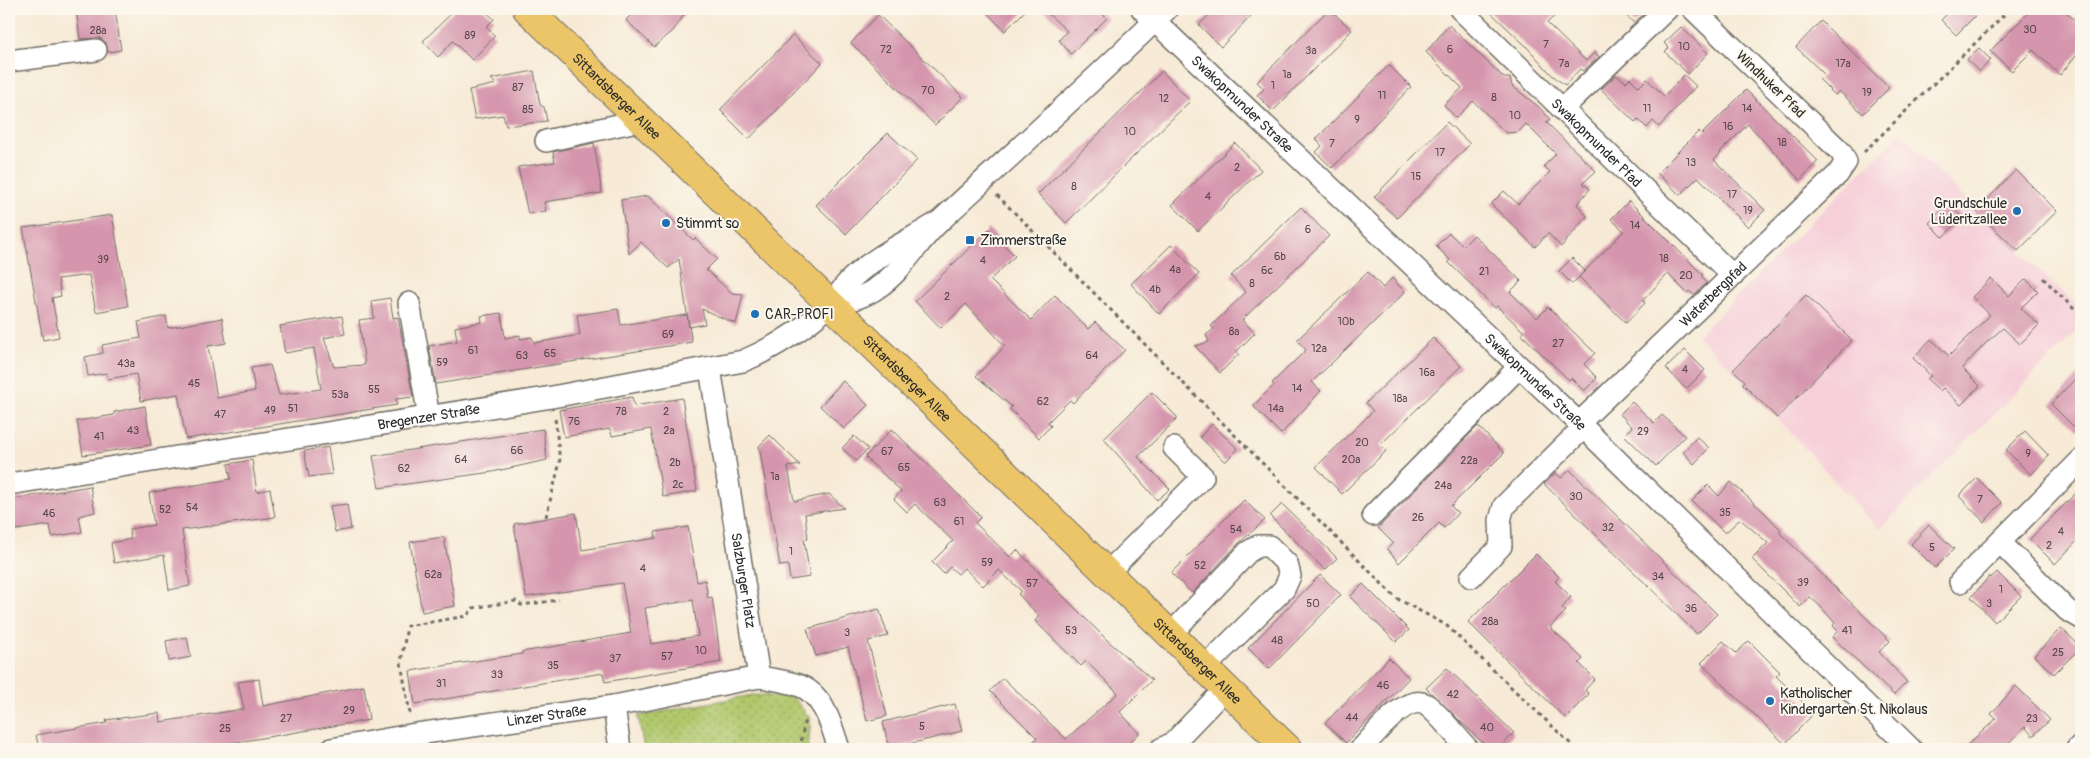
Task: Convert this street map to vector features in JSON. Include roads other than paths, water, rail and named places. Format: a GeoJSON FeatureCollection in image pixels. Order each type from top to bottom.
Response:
{"type":"FeatureCollection","features":[{"type":"Feature","properties":{"kind":"main road","name":"Sittardsberger Allee"},"geometry":{"type":"LineString","coordinates":[[527,9],[1288,749]]}},
{"type":"Feature","properties":{"kind":"street","name":"Swakopmunder Pfad"},"geometry":{"type":"LineString","coordinates":[[1460,9],[1733,276]]}},
{"type":"Feature","properties":{"kind":"street"},"geometry":{"type":"LineString","coordinates":[[1562,109],[1667,9]]}},
{"type":"Feature","properties":{"kind":"street","name":"Windhuker Pfad"},"geometry":{"type":"LineString","coordinates":[[1693,9],[1841,152],[1846,162]]}},
{"type":"Feature","properties":{"kind":"street"},"geometry":{"type":"LineString","coordinates":[[831,305],[864,297],[879,287],[902,266],[937,223],[984,182],[1155,13]]}},
{"type":"Feature","properties":{"kind":"street","name":"Swakopmunder Straße"},"geometry":{"type":"LineString","coordinates":[[1155,13],[1911,749]]}},
{"type":"Feature","properties":{"kind":"street"},"geometry":{"type":"LineString","coordinates":[[9,61],[96,50]]}},
{"type":"Feature","properties":{"kind":"street"},"geometry":{"type":"LineString","coordinates":[[546,141],[641,120]]}},
{"type":"Feature","properties":{"kind":"street","name":"Waterbergpfad"},"geometry":{"type":"LineString","coordinates":[[1471,577],[1501,546],[1503,537],[1500,520],[1504,506],[1581,426],[1838,174],[1846,162]]}},
{"type":"Feature","properties":{"kind":"street"},"geometry":{"type":"LineString","coordinates":[[409,303],[429,417]]}},
{"type":"Feature","properties":{"kind":"street","name":"Bregenzer Straße"},"geometry":{"type":"LineString","coordinates":[[9,484],[552,397],[743,361],[769,350],[831,305]]}},
{"type":"Feature","properties":{"kind":"street"},"geometry":{"type":"LineString","coordinates":[[1374,514],[1519,367]]}},
{"type":"Feature","properties":{"kind":"street","name":"Salzburger Platz"},"geometry":{"type":"LineString","coordinates":[[710,368],[759,677]]}},
{"type":"Feature","properties":{"kind":"street"},"geometry":{"type":"LineString","coordinates":[[1107,573],[1203,477],[1174,448]]}},
{"type":"Feature","properties":{"kind":"street"},"geometry":{"type":"LineString","coordinates":[[1960,582],[2081,460]]}},
{"type":"Feature","properties":{"kind":"street"},"geometry":{"type":"LineString","coordinates":[[2000,542],[2067,610],[2081,618]]}},
{"type":"Feature","properties":{"kind":"street"},"geometry":{"type":"LineString","coordinates":[[1170,635],[1248,552],[1258,546],[1268,546],[1287,564],[1290,576],[1284,589],[1204,668]]}},
{"type":"Feature","properties":{"kind":"street"},"geometry":{"type":"LineString","coordinates":[[759,677],[800,686],[811,695],[826,710],[840,749]]}},
{"type":"Feature","properties":{"kind":"street","name":"Linzer Straße"},"geometry":{"type":"LineString","coordinates":[[331,749],[410,735],[614,706],[759,677]]}},
{"type":"Feature","properties":{"kind":"street"},"geometry":{"type":"LineString","coordinates":[[1161,749],[1173,743],[1225,689]]}},
{"type":"Feature","properties":{"kind":"street"},"geometry":{"type":"LineString","coordinates":[[1361,749],[1402,707],[1415,702],[1426,704],[1468,749]]}},
{"type":"Feature","properties":{"kind":"street"},"geometry":{"type":"LineString","coordinates":[[614,706],[620,749]]}},
{"type":"Feature","properties":{"kind":"street"},"geometry":{"type":"LineString","coordinates":[[2077,749],[2081,745]]}},
{"type":"Feature","properties":{"kind":"place","name":"Grundschule Lüderitzallee"},"geometry":{"type":"Point","coordinates":[2017,211]}},
{"type":"Feature","properties":{"kind":"place","name":"Stimmt so"},"geometry":{"type":"Point","coordinates":[666,223]}},
{"type":"Feature","properties":{"kind":"place","name":"Zimmerstraße"},"geometry":{"type":"Point","coordinates":[970,240]}},
{"type":"Feature","properties":{"kind":"place","name":"CAR-PROFI"},"geometry":{"type":"Point","coordinates":[755,314]}},
{"type":"Feature","properties":{"kind":"place","name":"Katholischer Kindergarten St. Nikolaus"},"geometry":{"type":"Point","coordinates":[1770,701]}}]}
